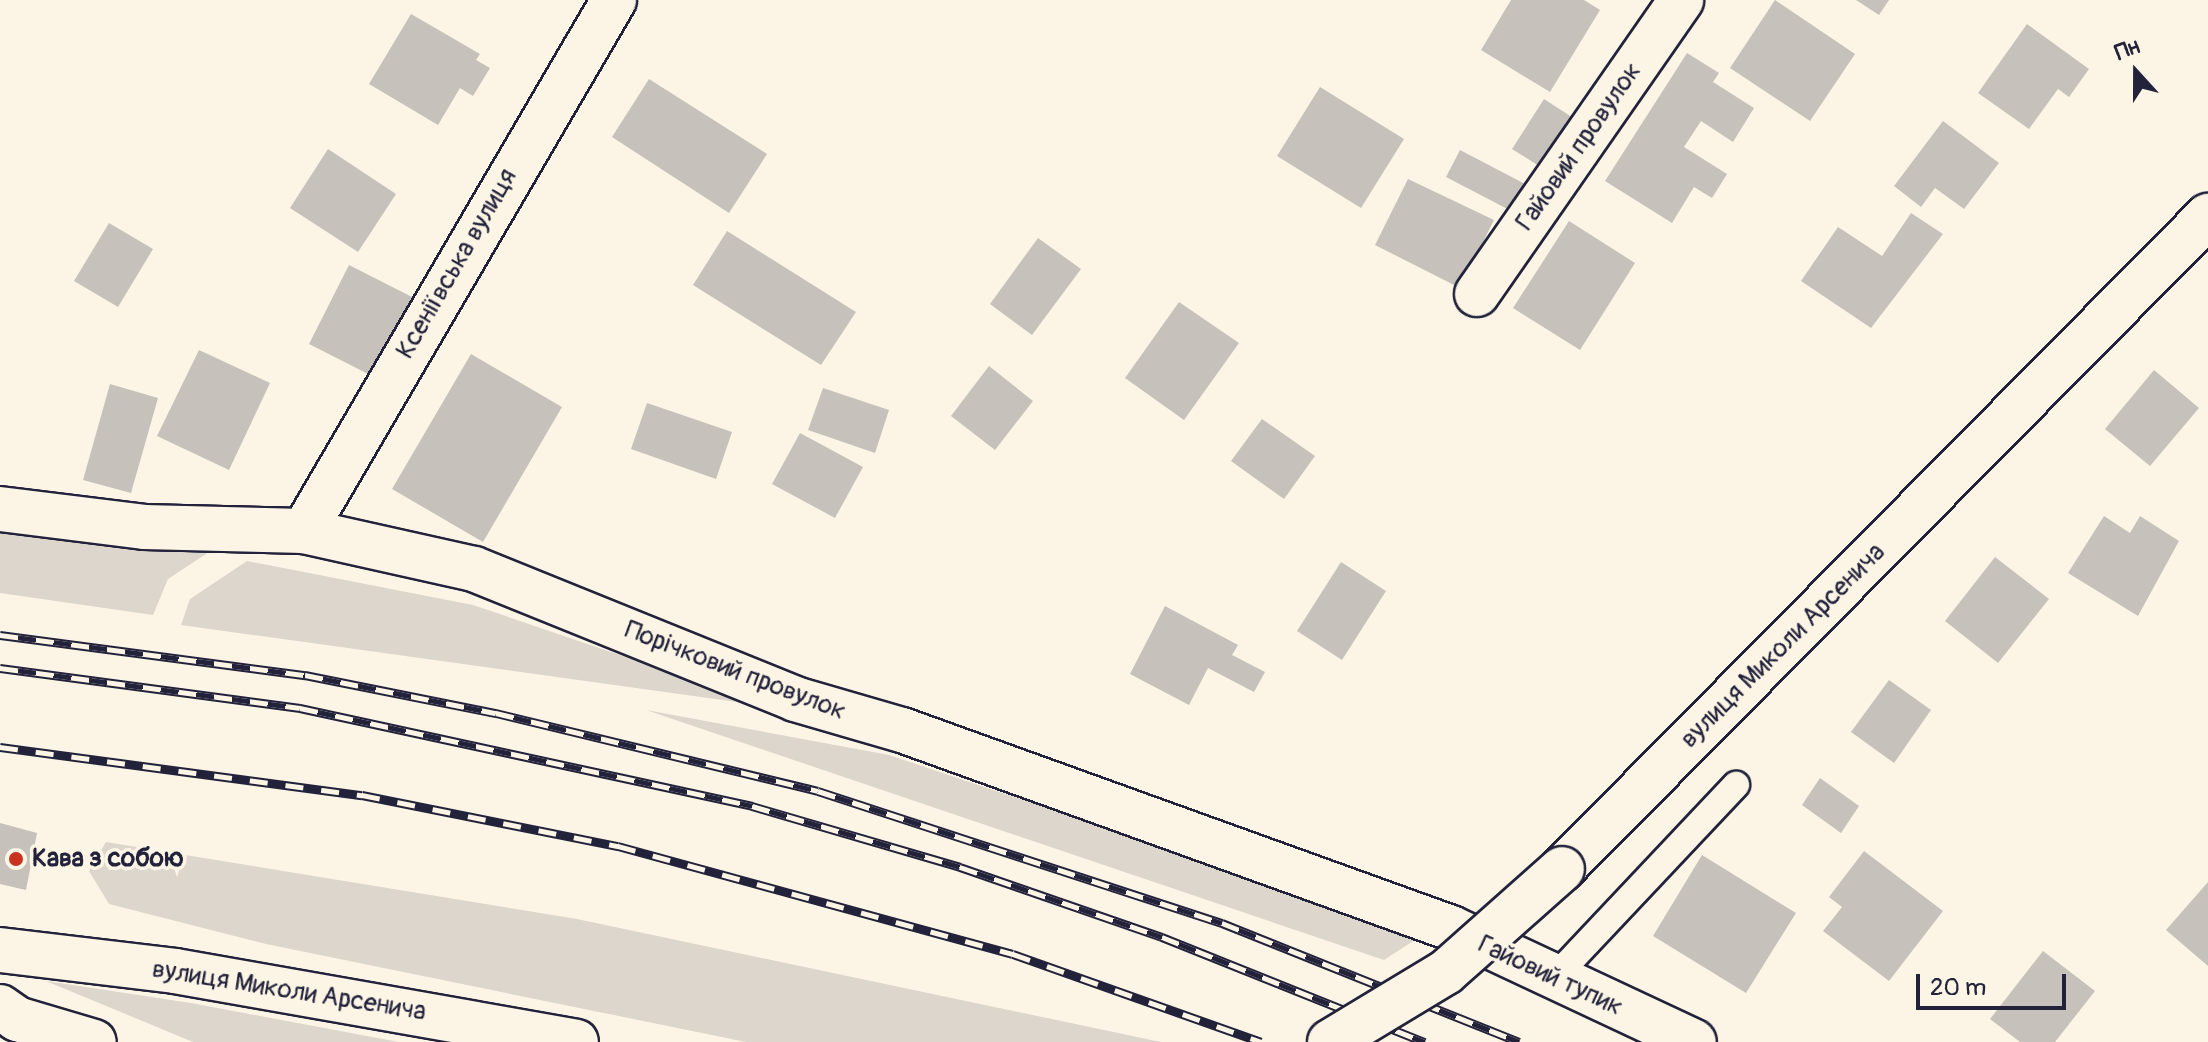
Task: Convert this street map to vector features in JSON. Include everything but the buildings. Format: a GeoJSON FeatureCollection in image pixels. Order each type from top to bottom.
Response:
{"type":"FeatureCollection","features":[{"type":"Feature","properties":{"kind":"street","name":"Ксеніївська вулиця"},"geometry":{"type":"LineString","coordinates":[[304,531],[614,0]]}},
{"type":"Feature","properties":{"kind":"street","name":"Гайовий провулок"},"geometry":{"type":"LineString","coordinates":[[1477,294],[1681,0]]}},
{"type":"Feature","properties":{"kind":"street","name":"вулиця Миколи Арсенича"},"geometry":{"type":"LineString","coordinates":[[1330,1042],[1446,972],[1562,869],[2208,216]]}},
{"type":"Feature","properties":{"kind":"street","name":"Порічковий провулок"},"geometry":{"type":"LineString","coordinates":[[0,509],[144,527],[304,531],[474,569],[795,699],[917,735],[1451,928]]}},
{"type":"Feature","properties":{"kind":"street","name":"Гайовий тупик"},"geometry":{"type":"LineString","coordinates":[[1451,928],[1553,979],[1694,1042]]}},
{"type":"Feature","properties":{"kind":"street","name":"вулиця Миколи Арсенича"},"geometry":{"type":"LineString","coordinates":[[0,950],[191,974],[576,1042]]}},
{"type":"Feature","properties":{"kind":"street"},"geometry":{"type":"LineString","coordinates":[[0,1007],[17,1019],[94,1042]]}},
{"type":"Feature","properties":{"kind":"lane"},"geometry":{"type":"LineString","coordinates":[[1553,979],[1736,785]]}},
{"type":"Feature","properties":{"kind":"shaded area"},"geometry":{"type":"Polygon","coordinates":[[[0,531],[215,548],[168,579],[153,615],[0,593],[0,531]]]}},
{"type":"Feature","properties":{"kind":"shaded area"},"geometry":{"type":"Polygon","coordinates":[[[247,561],[473,605],[773,707],[181,625],[190,599],[247,561]]]}},
{"type":"Feature","properties":{"kind":"shaded area"},"geometry":{"type":"Polygon","coordinates":[[[646,710],[889,755],[1424,934],[1384,960],[646,710]]]}},
{"type":"Feature","properties":{"kind":"shaded area"},"geometry":{"type":"Polygon","coordinates":[[[106,842],[577,919],[1161,1042],[746,1042],[266,944],[109,904],[89,871],[106,842]]]}},
{"type":"Feature","properties":{"kind":"shaded area"},"geometry":{"type":"Polygon","coordinates":[[[46,981],[191,1003],[399,1042],[193,1042],[46,981]]]}},
{"type":"Feature","properties":{"kind":"railway"},"geometry":{"type":"LineString","coordinates":[[0,635],[305,675],[496,713],[818,791],[1222,923],[1519,1042]]}},
{"type":"Feature","properties":{"kind":"railway"},"geometry":{"type":"LineString","coordinates":[[0,668],[300,708],[752,806],[960,867],[1162,937],[1425,1042]]}},
{"type":"Feature","properties":{"kind":"railway"},"geometry":{"type":"LineString","coordinates":[[0,747],[362,795],[618,846],[1013,954],[1261,1042]]}},
{"type":"Feature","properties":{"kind":"place","name":"Кава з собою"},"geometry":{"type":"Point","coordinates":[16,859]}}]}
